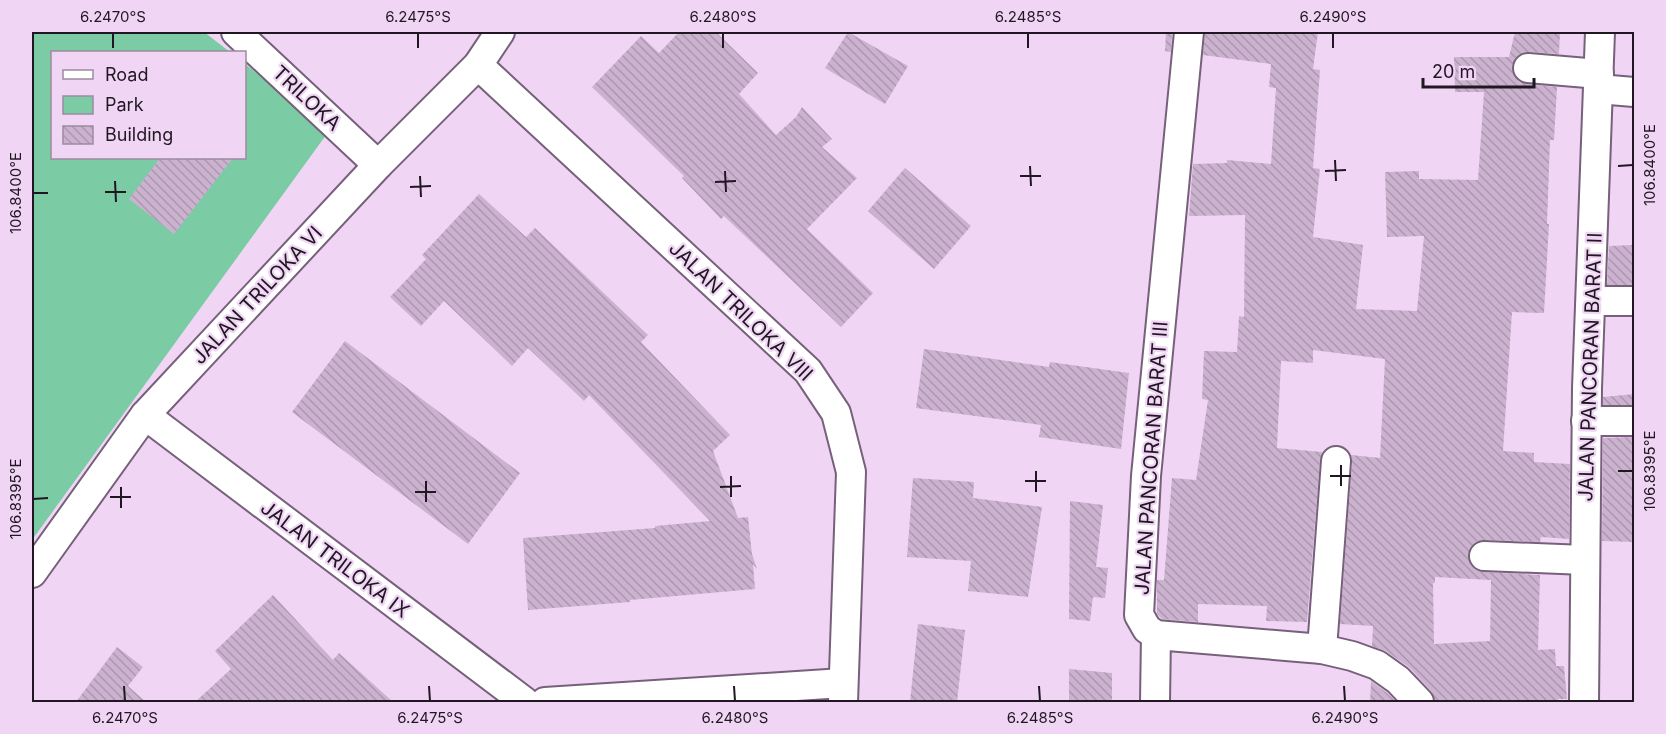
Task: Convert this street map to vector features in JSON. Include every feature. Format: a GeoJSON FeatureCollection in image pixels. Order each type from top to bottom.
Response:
{"type":"FeatureCollection","features":[{"type":"Feature","properties":{"kind":"street","name":"TRILOKA"},"geometry":{"type":"LineString","coordinates":[[236,32],[378,165]]}},
{"type":"Feature","properties":{"kind":"street","name":"JALAN TRILOKA VI"},"geometry":{"type":"LineString","coordinates":[[32,573],[145,415],[378,165],[478,65],[500,32]]}},
{"type":"Feature","properties":{"kind":"street","name":"JALAN PANCORAN BARAT III"},"geometry":{"type":"LineString","coordinates":[[1156,635],[1147,629],[1139,615],[1146,476],[1189,32]]}},
{"type":"Feature","properties":{"kind":"street","name":"JALAN PANCORAN BARAT II"},"geometry":{"type":"LineString","coordinates":[[1584,702],[1586,421],[1600,32]]}},
{"type":"Feature","properties":{"kind":"street","name":"JALAN TRILOKA VIII"},"geometry":{"type":"LineString","coordinates":[[478,65],[808,371],[836,413],[851,472],[843,693]]}},
{"type":"Feature","properties":{"kind":"street"},"geometry":{"type":"LineString","coordinates":[[1528,68],[1635,92]]}},
{"type":"Feature","properties":{"kind":"street"},"geometry":{"type":"LineString","coordinates":[[1592,300],[1635,300]]}},
{"type":"Feature","properties":{"kind":"street","name":"JALAN TRILOKA IX"},"geometry":{"type":"LineString","coordinates":[[145,415],[525,702]]}},
{"type":"Feature","properties":{"kind":"street"},"geometry":{"type":"LineString","coordinates":[[1586,421],[1635,421]]}},
{"type":"Feature","properties":{"kind":"street"},"geometry":{"type":"LineString","coordinates":[[1322,649],[1336,461]]}},
{"type":"Feature","properties":{"kind":"street"},"geometry":{"type":"LineString","coordinates":[[1484,556],[1585,560]]}},
{"type":"Feature","properties":{"kind":"street"},"geometry":{"type":"LineString","coordinates":[[1155,702],[1156,635],[1322,649],[1352,656],[1377,665],[1398,680],[1419,702]]}},
{"type":"Feature","properties":{"kind":"street"},"geometry":{"type":"LineString","coordinates":[[545,702],[843,693]]}},
{"type":"Feature","properties":{"kind":"green space"},"geometry":{"type":"Polygon","coordinates":[[[32,32],[204,32],[229,51],[51,51],[51,159],[246,159],[246,65],[329,131],[32,540],[32,32]]]}},
{"type":"Feature","properties":{"kind":"building"},"geometry":{"type":"Polygon","coordinates":[[[679,32],[716,32],[758,73],[739,94],[776,135],[796,117],[802,107],[832,139],[822,147],[857,178],[807,229],[873,293],[841,327],[724,216],[721,219],[682,178],[684,176],[592,87],[641,36],[659,53],[679,32]]]}},
{"type":"Feature","properties":{"kind":"building"},"geometry":{"type":"Polygon","coordinates":[[[848,32],[908,66],[885,104],[825,68],[848,32]]]}},
{"type":"Feature","properties":{"kind":"building"},"geometry":{"type":"Polygon","coordinates":[[[1166,32],[1172,32],[1171,52],[1165,51],[1166,32]]]}},
{"type":"Feature","properties":{"kind":"building"},"geometry":{"type":"Polygon","coordinates":[[[1205,32],[1318,32],[1313,69],[1320,70],[1313,168],[1320,169],[1313,237],[1363,245],[1356,309],[1417,311],[1424,236],[1387,237],[1385,172],[1419,171],[1419,179],[1478,180],[1484,92],[1455,92],[1454,57],[1509,57],[1515,32],[1560,32],[1559,54],[1522,53],[1515,58],[1512,66],[1513,74],[1519,82],[1557,87],[1554,140],[1550,140],[1547,224],[1549,224],[1544,313],[1512,312],[1503,451],[1534,453],[1534,462],[1570,464],[1569,539],[1541,537],[1540,542],[1477,541],[1470,547],[1468,556],[1475,570],[1540,575],[1538,650],[1555,649],[1556,666],[1564,666],[1567,699],[1558,699],[1558,702],[1435,702],[1431,691],[1410,668],[1386,651],[1372,646],[1373,626],[1340,624],[1351,455],[1380,458],[1385,359],[1313,350],[1313,363],[1281,361],[1277,448],[1322,452],[1307,622],[1266,621],[1267,606],[1198,604],[1198,622],[1162,619],[1157,614],[1157,580],[1164,580],[1172,478],[1196,480],[1208,400],[1202,399],[1204,351],[1237,352],[1239,316],[1244,317],[1245,215],[1189,216],[1193,164],[1227,163],[1227,160],[1271,164],[1276,88],[1269,87],[1271,64],[1203,55],[1205,32]],[[1435,577],[1435,583],[1433,583],[1434,644],[1490,641],[1491,580],[1435,577]]]}},
{"type":"Feature","properties":{"kind":"building"},"geometry":{"type":"Polygon","coordinates":[[[159,159],[232,159],[174,234],[129,199],[159,159]]]}},
{"type":"Feature","properties":{"kind":"building"},"geometry":{"type":"Polygon","coordinates":[[[905,168],[971,226],[934,269],[868,211],[905,168]]]}},
{"type":"Feature","properties":{"kind":"building"},"geometry":{"type":"Polygon","coordinates":[[[479,194],[526,237],[535,228],[648,335],[641,342],[730,435],[713,451],[738,518],[748,517],[752,554],[757,569],[753,564],[755,589],[528,610],[523,538],[655,528],[655,526],[710,521],[589,395],[584,401],[528,348],[512,366],[444,301],[421,326],[390,297],[426,259],[422,255],[479,194]]]}},
{"type":"Feature","properties":{"kind":"building"},"geometry":{"type":"Polygon","coordinates":[[[1635,245],[1635,285],[1607,285],[1609,246],[1635,245]]]}},
{"type":"Feature","properties":{"kind":"building"},"geometry":{"type":"Polygon","coordinates":[[[345,341],[520,473],[468,544],[292,412],[345,341]]]}},
{"type":"Feature","properties":{"kind":"building"},"geometry":{"type":"Polygon","coordinates":[[[924,349],[1049,367],[1050,362],[1129,373],[1121,449],[1039,437],[1041,425],[916,408],[924,349]]]}},
{"type":"Feature","properties":{"kind":"building"},"geometry":{"type":"Polygon","coordinates":[[[1635,394],[1635,405],[1603,405],[1603,397],[1635,394]]]}},
{"type":"Feature","properties":{"kind":"building"},"geometry":{"type":"Polygon","coordinates":[[[1635,437],[1635,542],[1602,541],[1603,438],[1635,437]]]}},
{"type":"Feature","properties":{"kind":"building"},"geometry":{"type":"Polygon","coordinates":[[[913,478],[974,482],[973,498],[1042,507],[1028,597],[968,591],[971,561],[907,557],[913,478]]]}},
{"type":"Feature","properties":{"kind":"building"},"geometry":{"type":"Polygon","coordinates":[[[1070,501],[1103,505],[1096,567],[1108,568],[1105,598],[1093,597],[1090,621],[1069,619],[1070,501]]]}},
{"type":"Feature","properties":{"kind":"building"},"geometry":{"type":"Polygon","coordinates":[[[273,595],[333,660],[339,653],[393,702],[195,702],[231,669],[215,651],[273,595]]]}},
{"type":"Feature","properties":{"kind":"building"},"geometry":{"type":"Polygon","coordinates":[[[918,624],[965,630],[957,702],[910,702],[918,624]]]}},
{"type":"Feature","properties":{"kind":"building"},"geometry":{"type":"Polygon","coordinates":[[[117,647],[143,667],[128,686],[146,702],[76,702],[117,647]]]}},
{"type":"Feature","properties":{"kind":"building"},"geometry":{"type":"Polygon","coordinates":[[[1069,669],[1112,673],[1112,702],[1069,702],[1069,669]]]}},
{"type":"Feature","properties":{"kind":"building"},"geometry":{"type":"Polygon","coordinates":[[[1371,681],[1387,693],[1397,702],[1370,702],[1371,681]]]}}]}
